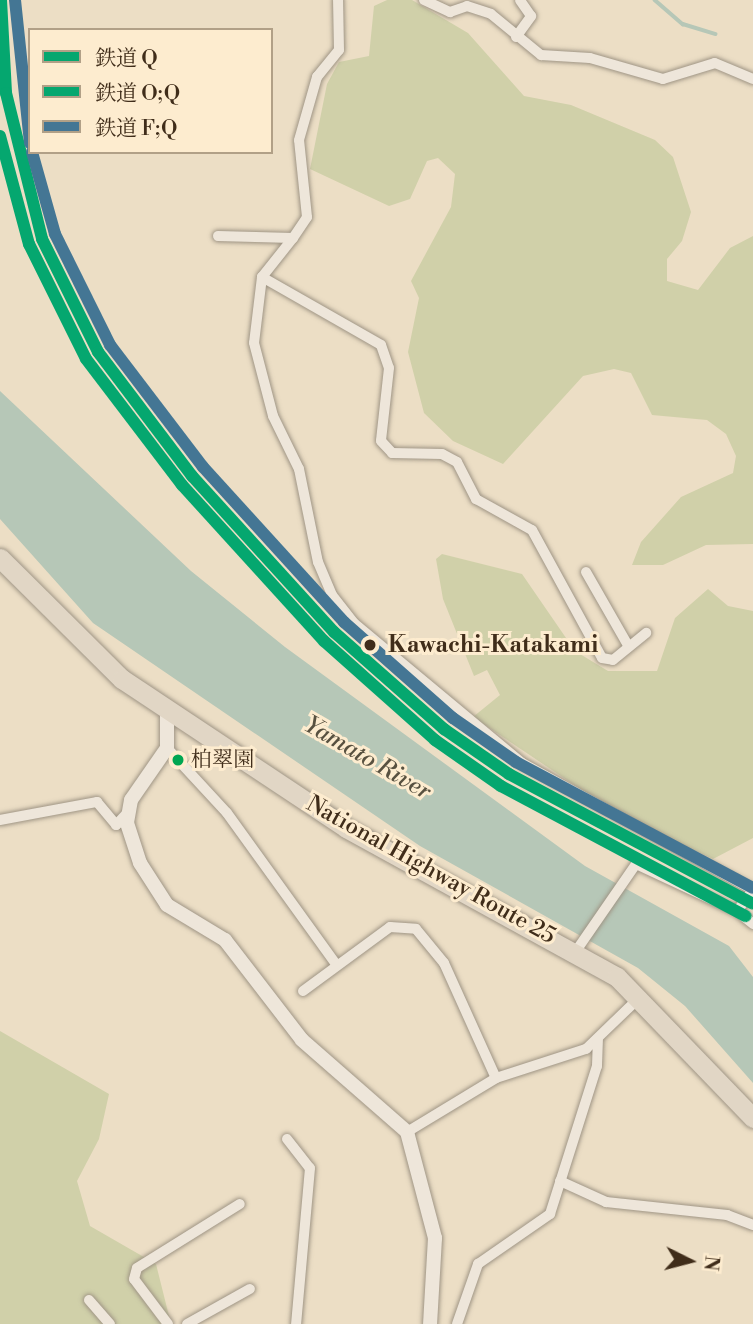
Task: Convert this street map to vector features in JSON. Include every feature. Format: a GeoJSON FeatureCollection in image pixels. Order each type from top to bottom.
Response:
{"type":"FeatureCollection","features":[{"type":"Feature","properties":{"kind":"highway","name":"National Highway Route 25"},"geometry":{"type":"LineString","coordinates":[[0,558],[92,657],[346,828],[580,944],[639,999],[753,1118]]}},
{"type":"Feature","properties":{"kind":"street"},"geometry":{"type":"LineString","coordinates":[[338,0],[339,50],[317,77],[299,140],[307,217],[262,277],[253,314],[259,370],[299,469],[318,562],[332,595],[354,623],[522,763],[753,890],[737,911]]}},
{"type":"Feature","properties":{"kind":"street"},"geometry":{"type":"LineString","coordinates":[[424,0],[450,12],[467,6],[491,13],[516,37],[541,55],[590,58],[663,79],[715,63],[753,79]]}},
{"type":"Feature","properties":{"kind":"street"},"geometry":{"type":"LineString","coordinates":[[516,37],[533,4],[520,0]]}},
{"type":"Feature","properties":{"kind":"street"},"geometry":{"type":"LineString","coordinates":[[218,236],[293,238]]}},
{"type":"Feature","properties":{"kind":"street"},"geometry":{"type":"LineString","coordinates":[[262,277],[340,316],[380,345],[389,368],[381,441],[392,453],[442,454],[457,462],[476,499],[532,530],[602,658],[612,660],[646,634]]}},
{"type":"Feature","properties":{"kind":"street"},"geometry":{"type":"LineString","coordinates":[[586,572],[629,647]]}},
{"type":"Feature","properties":{"kind":"street"},"geometry":{"type":"LineString","coordinates":[[0,820],[97,802],[116,825],[130,811],[145,775],[167,748],[167,708]]}},
{"type":"Feature","properties":{"kind":"street"},"geometry":{"type":"LineString","coordinates":[[167,748],[227,813],[336,964]]}},
{"type":"Feature","properties":{"kind":"street"},"geometry":{"type":"LineString","coordinates":[[130,811],[140,863],[167,905],[225,940],[302,1040],[407,1132],[435,1238],[428,1323]]}},
{"type":"Feature","properties":{"kind":"street"},"geometry":{"type":"LineString","coordinates":[[580,944],[629,870],[645,866],[737,911],[753,924]]}},
{"type":"Feature","properties":{"kind":"street"},"geometry":{"type":"LineString","coordinates":[[303,991],[336,964],[390,927],[416,929],[435,946],[496,1078]]}},
{"type":"Feature","properties":{"kind":"street"},"geometry":{"type":"LineString","coordinates":[[407,1132],[496,1078],[598,1039],[639,999]]}},
{"type":"Feature","properties":{"kind":"street"},"geometry":{"type":"LineString","coordinates":[[457,1324],[478,1264],[550,1214],[597,1066],[598,1039]]}},
{"type":"Feature","properties":{"kind":"street"},"geometry":{"type":"LineString","coordinates":[[287,1139],[310,1168],[296,1324]]}},
{"type":"Feature","properties":{"kind":"street"},"geometry":{"type":"LineString","coordinates":[[560,1181],[606,1202],[727,1215],[753,1225]]}},
{"type":"Feature","properties":{"kind":"street"},"geometry":{"type":"LineString","coordinates":[[168,1324],[134,1279],[137,1268],[240,1204]]}},
{"type":"Feature","properties":{"kind":"street"},"geometry":{"type":"LineString","coordinates":[[187,1324],[250,1289]]}},
{"type":"Feature","properties":{"kind":"street"},"geometry":{"type":"LineString","coordinates":[[89,1300],[110,1324]]}},
{"type":"Feature","properties":{"kind":"green space"},"geometry":{"type":"Polygon","coordinates":[[[387,0],[412,0],[468,33],[524,96],[571,105],[655,140],[673,157],[691,212],[682,241],[667,259],[667,281],[698,290],[730,248],[753,236],[753,544],[706,545],[663,565],[632,565],[641,542],[681,497],[733,473],[736,456],[726,434],[707,420],[652,415],[631,373],[614,369],[583,376],[503,464],[453,441],[424,413],[408,352],[419,298],[411,281],[451,207],[455,174],[438,158],[427,161],[410,199],[389,206],[310,169],[327,84],[339,62],[369,56],[374,6],[387,0]]]}},
{"type":"Feature","properties":{"kind":"green space"},"geometry":{"type":"Polygon","coordinates":[[[442,554],[522,574],[575,651],[608,671],[657,671],[675,618],[708,589],[728,606],[753,611],[753,838],[713,859],[619,815],[473,717],[500,695],[487,670],[474,676],[443,599],[436,559],[442,554]]]}},
{"type":"Feature","properties":{"kind":"green space"},"geometry":{"type":"Polygon","coordinates":[[[0,1031],[109,1094],[99,1139],[77,1181],[90,1226],[156,1264],[171,1324],[0,1324],[0,1031]]]}},
{"type":"Feature","properties":{"kind":"water","name":"Yamato River"},"geometry":{"type":"Polygon","coordinates":[[[0,391],[191,571],[285,647],[585,866],[729,946],[753,977],[753,1083],[685,1006],[638,968],[420,846],[93,623],[0,519],[0,391]]]}},
{"type":"Feature","properties":{"kind":"waterway"},"geometry":{"type":"LineString","coordinates":[[655,0],[683,24],[715,34]]}},
{"type":"Feature","properties":{"kind":"rail line","name":"Q"},"geometry":{"type":"LineString","coordinates":[[1,0],[6,93],[42,239],[98,352],[192,476],[334,632],[444,729],[509,774],[753,904]]}},
{"type":"Feature","properties":{"kind":"rail line","name":"F;Q"},"geometry":{"type":"LineString","coordinates":[[15,0],[28,124]]}},
{"type":"Feature","properties":{"kind":"rail line","name":"O;Q"},"geometry":{"type":"LineString","coordinates":[[0,136],[29,244],[86,359],[182,485],[324,641],[435,740],[501,786],[746,916]]}},
{"type":"Feature","properties":{"kind":"rail line","name":"F;Q"},"geometry":{"type":"LineString","coordinates":[[33,154],[55,234],[110,345],[203,467],[344,622],[453,718],[516,762],[753,888]]}},
{"type":"Feature","properties":{"kind":"place","name":"Kawachi-Katakami"},"geometry":{"type":"Point","coordinates":[370,645]}},
{"type":"Feature","properties":{"kind":"place","name":"柏翠園"},"geometry":{"type":"Point","coordinates":[178,760]}}]}
